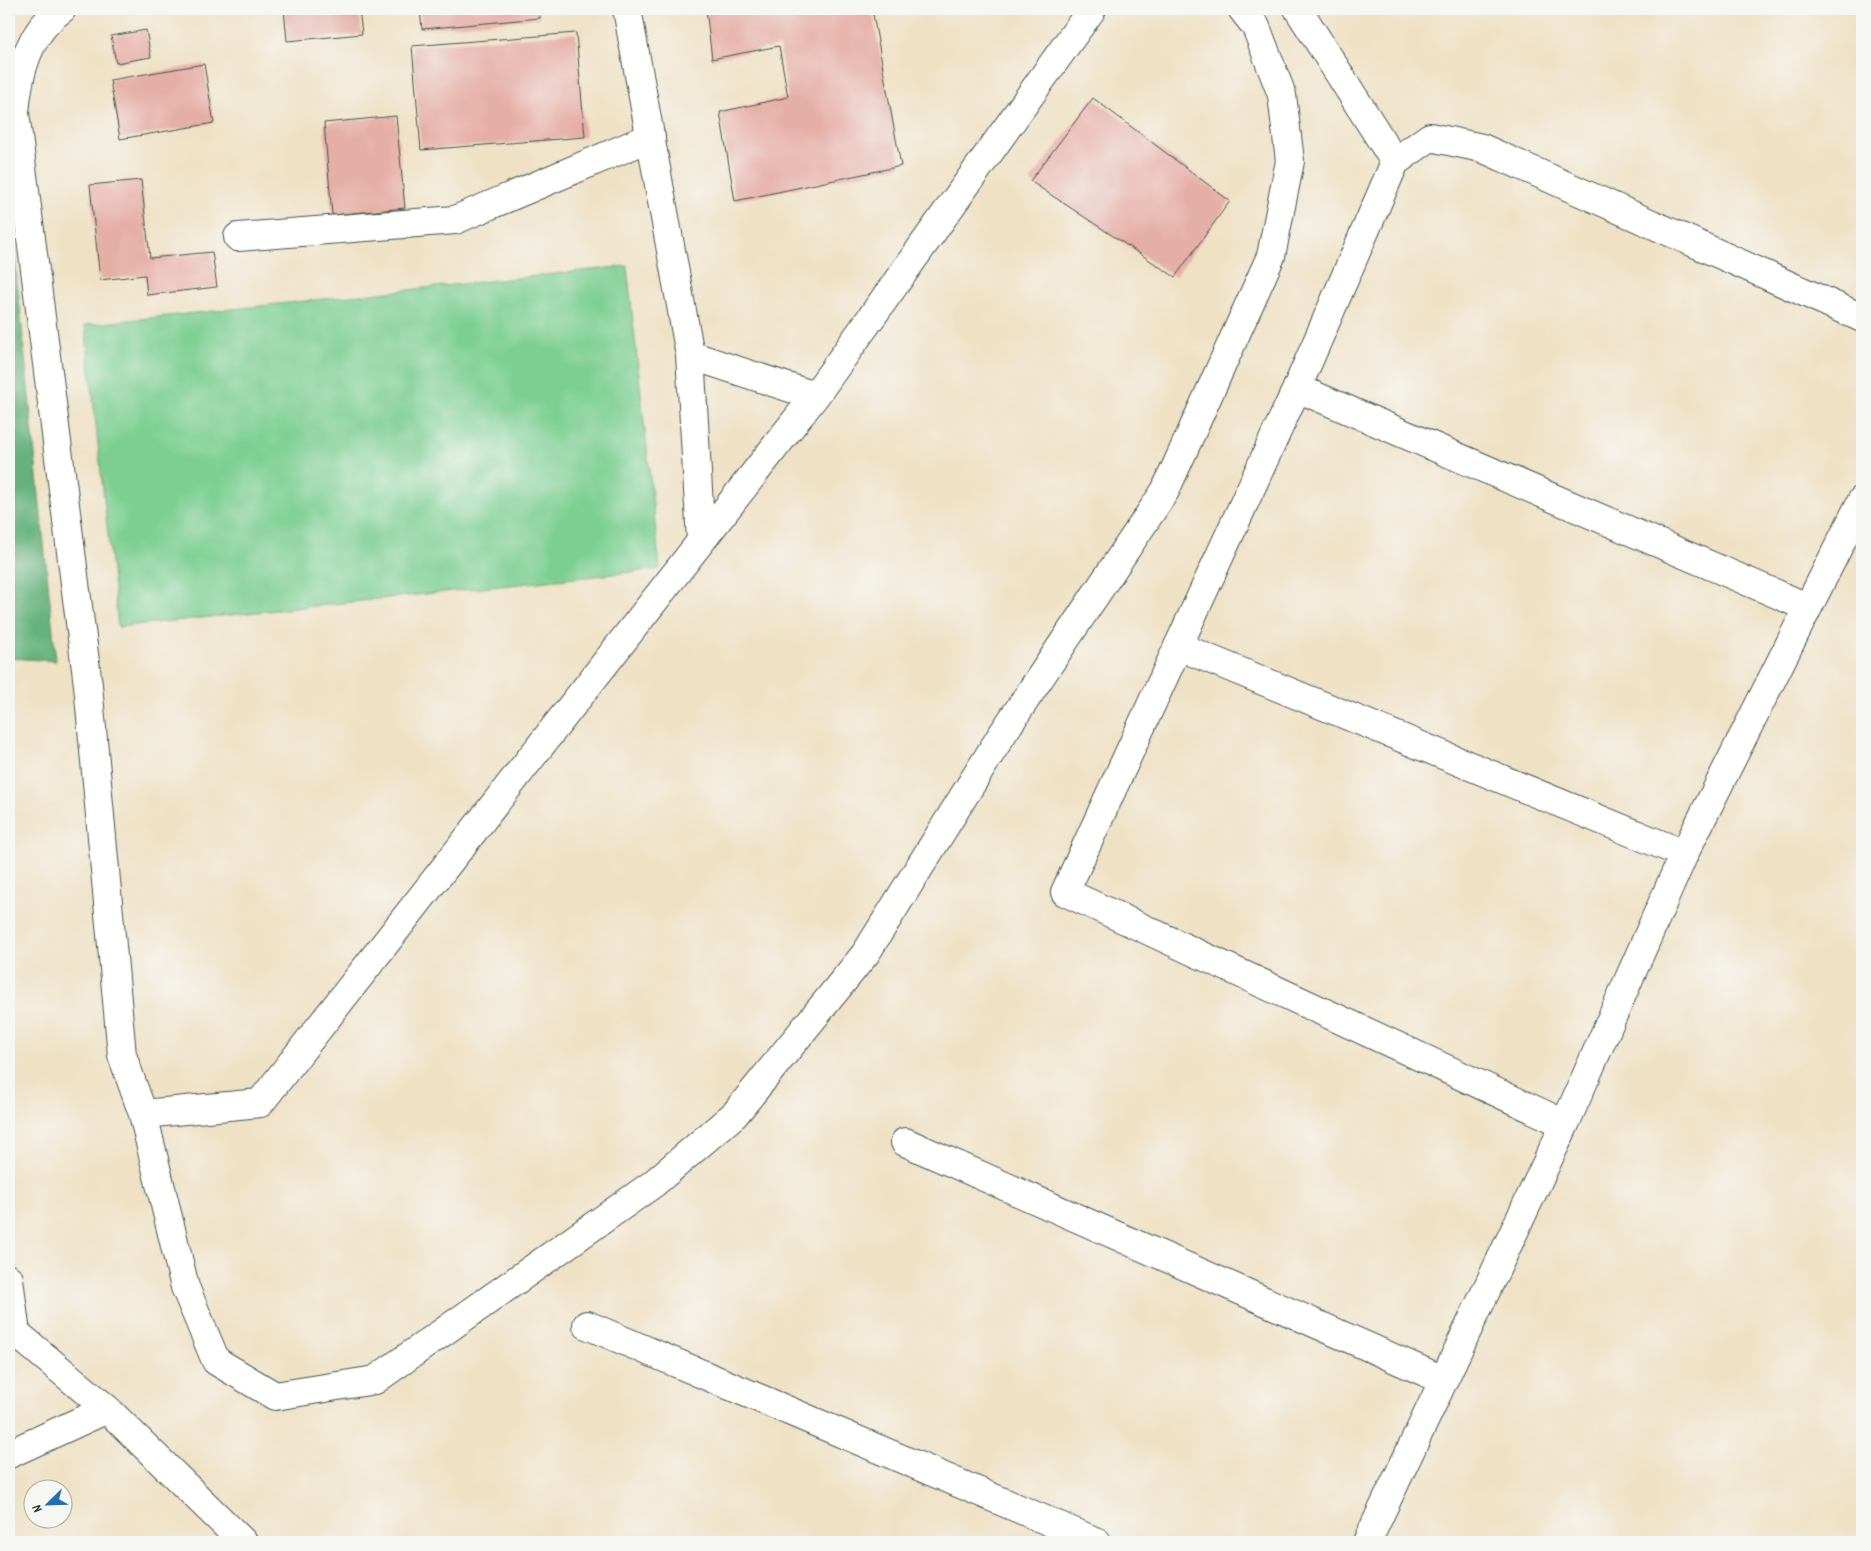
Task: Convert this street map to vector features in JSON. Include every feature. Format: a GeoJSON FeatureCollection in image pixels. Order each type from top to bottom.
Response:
{"type":"FeatureCollection","features":[{"type":"Feature","properties":{"kind":"street"},"geometry":{"type":"LineString","coordinates":[[62,9],[38,34],[24,58],[17,86],[15,113],[88,685],[122,1055],[143,1114],[185,1287],[216,1362],[275,1396],[375,1380],[653,1184],[736,1114],[866,953],[1003,733],[1165,491],[1271,256],[1290,160],[1282,95],[1256,27],[1242,9]]}},
{"type":"Feature","properties":{"kind":"street"},"geometry":{"type":"LineString","coordinates":[[627,9],[690,355],[701,540]]}},
{"type":"Feature","properties":{"kind":"street"},"geometry":{"type":"LineString","coordinates":[[143,1114],[260,1103],[816,396],[1092,9]]}},
{"type":"Feature","properties":{"kind":"street"},"geometry":{"type":"LineString","coordinates":[[1298,9],[1395,162]]}},
{"type":"Feature","properties":{"kind":"street"},"geometry":{"type":"LineString","coordinates":[[238,237],[456,220],[651,137]]}},
{"type":"Feature","properties":{"kind":"street"},"geometry":{"type":"LineString","coordinates":[[1566,1124],[1064,892],[1297,388],[1395,162],[1430,137],[1482,148],[1862,318]]}},
{"type":"Feature","properties":{"kind":"street"},"geometry":{"type":"LineString","coordinates":[[690,355],[816,396]]}},
{"type":"Feature","properties":{"kind":"street"},"geometry":{"type":"LineString","coordinates":[[1297,388],[1807,607]]}},
{"type":"Feature","properties":{"kind":"street"},"geometry":{"type":"LineString","coordinates":[[1367,1542],[1566,1124],[1684,854],[1862,500]]}},
{"type":"Feature","properties":{"kind":"street"},"geometry":{"type":"LineString","coordinates":[[1178,646],[1684,854]]}},
{"type":"Feature","properties":{"kind":"street"},"geometry":{"type":"LineString","coordinates":[[905,1142],[1443,1380]]}},
{"type":"Feature","properties":{"kind":"street"},"geometry":{"type":"LineString","coordinates":[[9,1279],[12,1330],[107,1409],[243,1542]]}},
{"type":"Feature","properties":{"kind":"street"},"geometry":{"type":"LineString","coordinates":[[587,1324],[1097,1542]]}},
{"type":"Feature","properties":{"kind":"street"},"geometry":{"type":"LineString","coordinates":[[9,1454],[107,1409]]}},
{"type":"Feature","properties":{"kind":"green space"},"geometry":{"type":"Polygon","coordinates":[[[9,200],[56,661],[9,658],[9,200]]]}},
{"type":"Feature","properties":{"kind":"green space"},"geometry":{"type":"Polygon","coordinates":[[[627,266],[660,569],[118,627],[85,325],[627,266]]]}},
{"type":"Feature","properties":{"kind":"building"},"geometry":{"type":"Polygon","coordinates":[[[284,9],[359,9],[362,34],[287,41],[284,9]]]}},
{"type":"Feature","properties":{"kind":"building"},"geometry":{"type":"Polygon","coordinates":[[[420,9],[539,9],[540,18],[422,29],[420,9]]]}},
{"type":"Feature","properties":{"kind":"building"},"geometry":{"type":"Polygon","coordinates":[[[706,9],[872,9],[901,166],[735,201],[720,112],[788,97],[779,46],[712,59],[706,9]]]}},
{"type":"Feature","properties":{"kind":"building"},"geometry":{"type":"Polygon","coordinates":[[[146,30],[151,57],[116,63],[111,36],[146,30]]]}},
{"type":"Feature","properties":{"kind":"building"},"geometry":{"type":"Polygon","coordinates":[[[576,33],[585,137],[421,150],[412,46],[576,33]]]}},
{"type":"Feature","properties":{"kind":"building"},"geometry":{"type":"Polygon","coordinates":[[[204,64],[214,123],[120,139],[110,80],[204,64]]]}},
{"type":"Feature","properties":{"kind":"building"},"geometry":{"type":"Polygon","coordinates":[[[1093,98],[1230,201],[1175,277],[1030,181],[1093,98]]]}},
{"type":"Feature","properties":{"kind":"building"},"geometry":{"type":"Polygon","coordinates":[[[396,116],[405,208],[332,215],[324,123],[396,116]]]}},
{"type":"Feature","properties":{"kind":"building"},"geometry":{"type":"Polygon","coordinates":[[[141,180],[150,258],[212,252],[217,287],[147,295],[145,275],[100,280],[90,185],[141,180]]]}}]}
